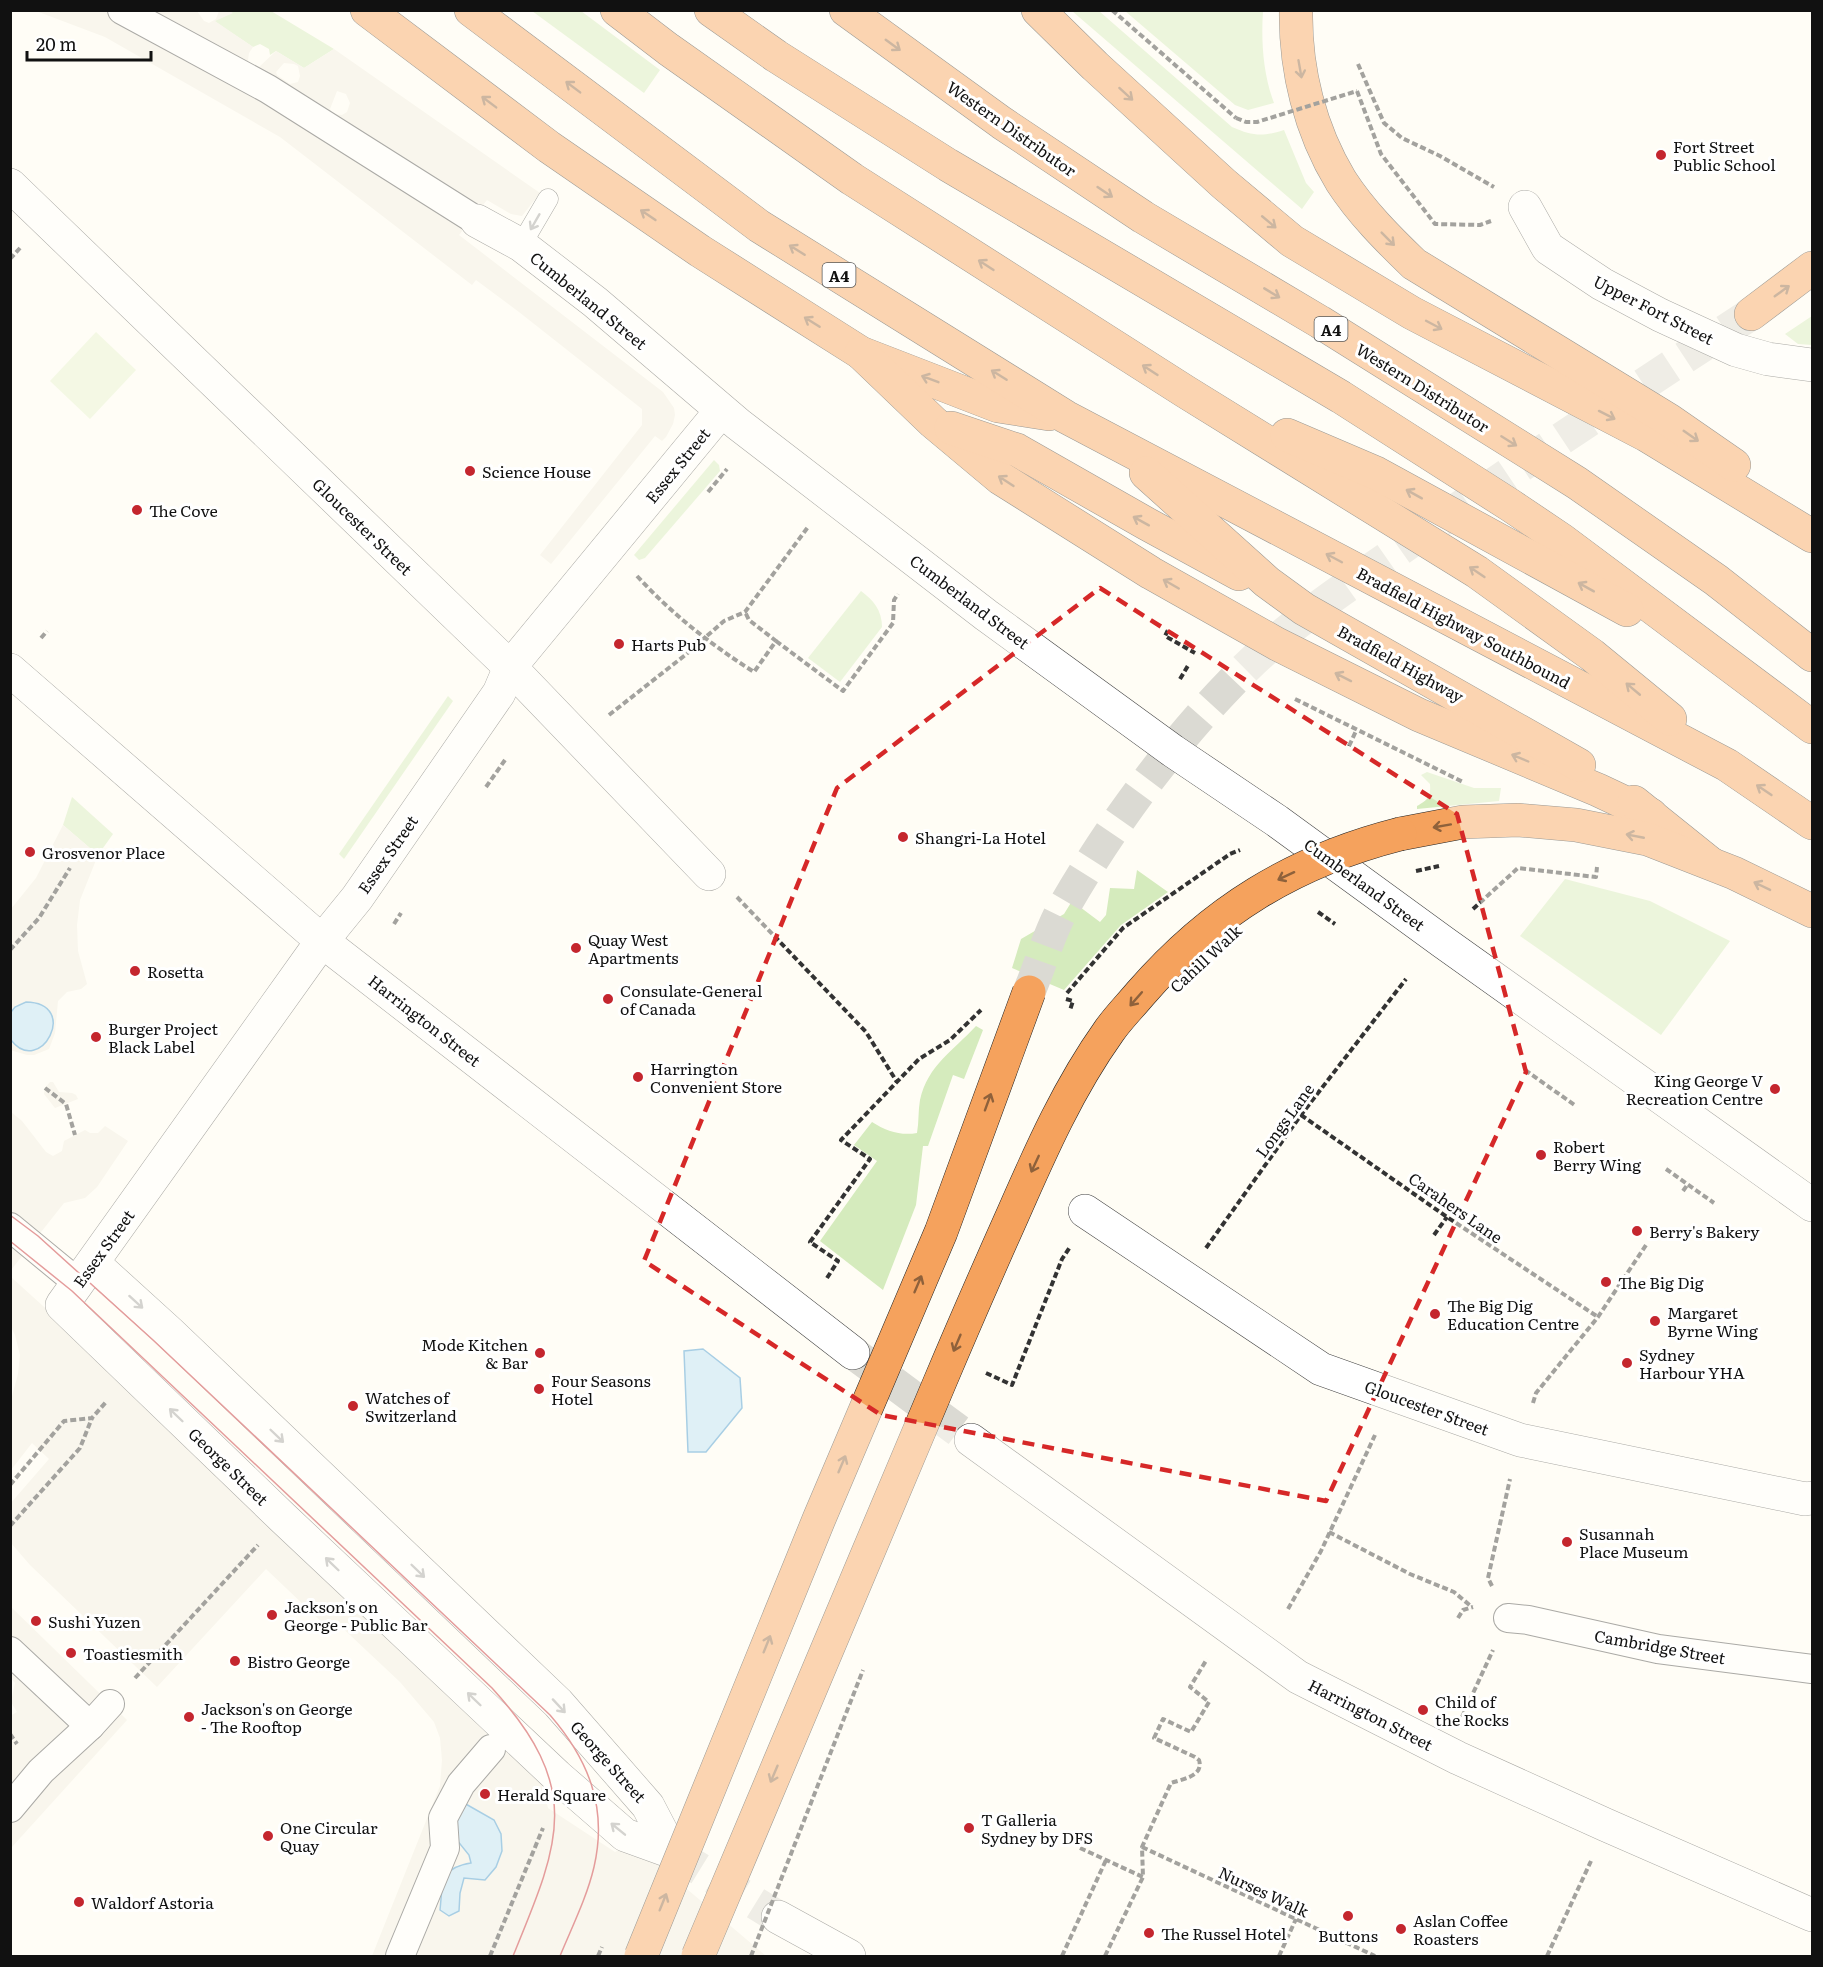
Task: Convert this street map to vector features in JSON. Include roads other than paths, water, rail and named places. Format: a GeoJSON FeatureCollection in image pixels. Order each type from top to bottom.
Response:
{"type":"FeatureCollection","features":[{"type":"Feature","properties":{"kind":"highway"},"geometry":{"type":"LineString","coordinates":[[367,10],[549,147],[700,251],[861,353],[998,406],[1066,417]]}},
{"type":"Feature","properties":{"kind":"highway","name":"A4"},"geometry":{"type":"LineString","coordinates":[[471,10],[759,226],[1066,417],[1109,440]]}},
{"type":"Feature","properties":{"kind":"highway"},"geometry":{"type":"LineString","coordinates":[[617,10],[668,49],[852,179],[1186,392],[1477,572],[1592,655],[1727,765]]}},
{"type":"Feature","properties":{"kind":"highway"},"geometry":{"type":"LineString","coordinates":[[711,10],[776,56],[948,165],[1341,397],[1500,499],[1562,540],[1812,727]]}},
{"type":"Feature","properties":{"kind":"highway","name":"Western Distributor"},"geometry":{"type":"LineString","coordinates":[[846,10],[1002,123],[1143,217],[1320,322],[1577,483],[1716,580],[1812,654]]}},
{"type":"Feature","properties":{"kind":"highway"},"geometry":{"type":"LineString","coordinates":[[1024,10],[1095,66]]}},
{"type":"Feature","properties":{"kind":"highway"},"geometry":{"type":"LineString","coordinates":[[1038,10],[1095,66],[1224,184],[1292,241],[1412,313],[1646,435],[1812,535]]}},
{"type":"Feature","properties":{"kind":"highway"},"geometry":{"type":"LineString","coordinates":[[1296,10],[1296,43],[1304,92],[1320,139],[1342,182],[1383,234],[1414,264],[1669,420],[1749,476],[1812,535]]}},
{"type":"Feature","properties":{"kind":"highway"},"geometry":{"type":"LineString","coordinates":[[1751,314],[1812,268]]}},
{"type":"Feature","properties":{"kind":"highway"},"geometry":{"type":"LineString","coordinates":[[861,353],[933,422],[1000,478],[1151,573],[1276,644],[1419,715],[1598,790],[1651,815]]}},
{"type":"Feature","properties":{"kind":"highway"},"geometry":{"type":"LineString","coordinates":[[1186,392],[1376,473],[1747,677]]}},
{"type":"Feature","properties":{"kind":"highway"},"geometry":{"type":"LineString","coordinates":[[933,422],[1017,450],[1304,609]]}},
{"type":"Feature","properties":{"kind":"highway","name":"Bradfield Highway Southbound"},"geometry":{"type":"LineString","coordinates":[[1109,440],[1727,765],[1812,823]]}},
{"type":"Feature","properties":{"kind":"highway","name":"Bradfield Highway"},"geometry":{"type":"LineString","coordinates":[[1109,440],[1267,582],[1304,609],[1545,744],[1606,781],[1710,863]]}},
{"type":"Feature","properties":{"kind":"highway"},"geometry":{"type":"LineString","coordinates":[[698,1956],[954,1350],[1063,1104],[1110,1029],[1149,983],[1189,943],[1241,902],[1280,878],[1342,851],[1400,834],[1463,822],[1518,820],[1576,825],[1647,839],[1710,863],[1812,911]]}},
{"type":"Feature","properties":{"kind":"highway"},"geometry":{"type":"LineString","coordinates":[[641,1956],[810,1540],[940,1232],[1029,992]]}},
{"type":"Feature","properties":{"kind":"street","name":"Cumberland Street"},"geometry":{"type":"LineString","coordinates":[[122,10],[268,89],[477,220],[521,245],[595,302],[721,411],[986,615],[1154,737],[1278,820],[1453,949],[1812,1205]]}},
{"type":"Feature","properties":{"kind":"street","name":"Gloucester Street"},"geometry":{"type":"LineString","coordinates":[[10,185],[510,667],[709,874]]}},
{"type":"Feature","properties":{"kind":"street","name":"Upper Fort Street"},"geometry":{"type":"LineString","coordinates":[[1525,207],[1548,248],[1602,284],[1660,315],[1736,350],[1812,365]]}},
{"type":"Feature","properties":{"kind":"street","name":"Essex Street"},"geometry":{"type":"LineString","coordinates":[[78,1284],[322,941],[357,898],[499,693],[510,667],[721,411]]}},
{"type":"Feature","properties":{"kind":"street","name":"Harrington Street"},"geometry":{"type":"LineString","coordinates":[[10,670],[322,941],[853,1353]]}},
{"type":"Feature","properties":{"kind":"street","name":"Gloucester Street"},"geometry":{"type":"LineString","coordinates":[[1084,1211],[1321,1369],[1507,1436],[1805,1499],[1812,1498]]}},
{"type":"Feature","properties":{"kind":"street","name":"George Street"},"geometry":{"type":"LineString","coordinates":[[10,1227],[78,1284],[282,1517],[557,1776],[625,1835],[672,1852],[648,1806],[558,1703],[169,1332],[78,1284]]}},
{"type":"Feature","properties":{"kind":"street","name":"Harrington Street"},"geometry":{"type":"LineString","coordinates":[[971,1440],[1298,1677],[1479,1767],[1606,1826],[1812,1915]]}},
{"type":"Feature","properties":{"kind":"street","name":"Cambridge Street"},"geometry":{"type":"LineString","coordinates":[[1508,1618],[1528,1620],[1658,1649],[1812,1669]]}},
{"type":"Feature","properties":{"kind":"street"},"geometry":{"type":"LineString","coordinates":[[10,1651],[90,1726]]}},
{"type":"Feature","properties":{"kind":"street"},"geometry":{"type":"LineString","coordinates":[[10,1808],[41,1770],[90,1726],[110,1704]]}},
{"type":"Feature","properties":{"kind":"street"},"geometry":{"type":"LineString","coordinates":[[400,1956],[445,1848],[443,1818],[461,1784],[491,1749]]}},
{"type":"Feature","properties":{"kind":"street"},"geometry":{"type":"LineString","coordinates":[[778,1917],[849,1956]]}},
{"type":"Feature","properties":{"kind":"lane"},"geometry":{"type":"LineString","coordinates":[[521,245],[548,199]]}},
{"type":"Feature","properties":{"kind":"water"},"geometry":{"type":"Polygon","coordinates":[[[26,1002],[42,1005],[51,1014],[53,1024],[50,1036],[43,1045],[33,1050],[22,1049],[11,1040],[11,1012],[15,1007],[26,1002]]]}},
{"type":"Feature","properties":{"kind":"water"},"geometry":{"type":"Polygon","coordinates":[[[703,1349],[740,1378],[742,1408],[706,1452],[688,1452],[684,1351],[703,1349]]]}},
{"type":"Feature","properties":{"kind":"water"},"geometry":{"type":"Polygon","coordinates":[[[464,1803],[494,1820],[501,1834],[502,1851],[496,1867],[485,1880],[464,1878],[459,1911],[449,1916],[440,1910],[445,1878],[453,1869],[471,1863],[469,1855],[448,1829],[464,1803]]]}},
{"type":"Feature","properties":{"kind":"tunnel"},"geometry":{"type":"LineString","coordinates":[[1029,992],[1061,912],[1118,822],[1183,736],[1250,663],[1295,625],[1413,540],[1751,314]]}},
{"type":"Feature","properties":{"kind":"tunnel"},"geometry":{"type":"LineString","coordinates":[[853,1353],[971,1440]]}},
{"type":"Feature","properties":{"kind":"tunnel"},"geometry":{"type":"LineString","coordinates":[[672,1852],[778,1917]]}},
{"type":"Feature","properties":{"kind":"tram line"},"geometry":{"type":"LineString","coordinates":[[10,1215],[38,1236],[153,1340],[550,1715],[563,1732],[575,1749],[592,1785],[596,1804],[598,1845],[591,1878],[560,1956]]}},
{"type":"Feature","properties":{"kind":"tram line"},"geometry":{"type":"LineString","coordinates":[[10,1241],[72,1291],[492,1688],[521,1724],[541,1756],[551,1787],[555,1817],[551,1848],[542,1880],[513,1956]]}},
{"type":"Feature","properties":{"kind":"place","name":"Fort Street Public School"},"geometry":{"type":"Point","coordinates":[1661,155]}},
{"type":"Feature","properties":{"kind":"place","name":"Science House"},"geometry":{"type":"Point","coordinates":[470,471]}},
{"type":"Feature","properties":{"kind":"place","name":"The Cove"},"geometry":{"type":"Point","coordinates":[137,510]}},
{"type":"Feature","properties":{"kind":"place","name":"Harts Pub"},"geometry":{"type":"Point","coordinates":[619,644]}},
{"type":"Feature","properties":{"kind":"place","name":"Shangri-La Hotel"},"geometry":{"type":"Point","coordinates":[903,837]}},
{"type":"Feature","properties":{"kind":"place","name":"Grosvenor Place"},"geometry":{"type":"Point","coordinates":[30,852]}},
{"type":"Feature","properties":{"kind":"place","name":"Quay West Apartments"},"geometry":{"type":"Point","coordinates":[576,948]}},
{"type":"Feature","properties":{"kind":"place","name":"Rosetta"},"geometry":{"type":"Point","coordinates":[135,971]}},
{"type":"Feature","properties":{"kind":"place","name":"Consulate-General of Canada"},"geometry":{"type":"Point","coordinates":[608,999]}},
{"type":"Feature","properties":{"kind":"place","name":"Burger Project Black Label"},"geometry":{"type":"Point","coordinates":[96,1037]}},
{"type":"Feature","properties":{"kind":"place","name":"Harrington Convenient Store"},"geometry":{"type":"Point","coordinates":[638,1077]}},
{"type":"Feature","properties":{"kind":"place","name":"King George V Recreation Centre"},"geometry":{"type":"Point","coordinates":[1775,1089]}},
{"type":"Feature","properties":{"kind":"place","name":"Robert Berry Wing"},"geometry":{"type":"Point","coordinates":[1541,1155]}},
{"type":"Feature","properties":{"kind":"place","name":"Berry's Bakery"},"geometry":{"type":"Point","coordinates":[1637,1231]}},
{"type":"Feature","properties":{"kind":"place","name":"The Big Dig"},"geometry":{"type":"Point","coordinates":[1606,1282]}},
{"type":"Feature","properties":{"kind":"place","name":"The Big Dig Education Centre"},"geometry":{"type":"Point","coordinates":[1435,1314]}},
{"type":"Feature","properties":{"kind":"place","name":"Margaret Byrne Wing"},"geometry":{"type":"Point","coordinates":[1655,1321]}},
{"type":"Feature","properties":{"kind":"place","name":"Mode Kitchen & Bar"},"geometry":{"type":"Point","coordinates":[540,1353]}},
{"type":"Feature","properties":{"kind":"place","name":"Sydney Harbour YHA"},"geometry":{"type":"Point","coordinates":[1627,1363]}},
{"type":"Feature","properties":{"kind":"place","name":"Four Seasons Hotel"},"geometry":{"type":"Point","coordinates":[539,1389]}},
{"type":"Feature","properties":{"kind":"place","name":"Watches of Switzerland"},"geometry":{"type":"Point","coordinates":[353,1406]}},
{"type":"Feature","properties":{"kind":"place","name":"Susannah Place Museum"},"geometry":{"type":"Point","coordinates":[1567,1542]}},
{"type":"Feature","properties":{"kind":"place","name":"Jackson's on George - Public Bar"},"geometry":{"type":"Point","coordinates":[272,1615]}},
{"type":"Feature","properties":{"kind":"place","name":"Sushi Yuzen"},"geometry":{"type":"Point","coordinates":[36,1621]}},
{"type":"Feature","properties":{"kind":"place","name":"Toastiesmith"},"geometry":{"type":"Point","coordinates":[71,1653]}},
{"type":"Feature","properties":{"kind":"place","name":"Bistro George"},"geometry":{"type":"Point","coordinates":[235,1661]}},
{"type":"Feature","properties":{"kind":"place","name":"Child of the Rocks"},"geometry":{"type":"Point","coordinates":[1423,1710]}},
{"type":"Feature","properties":{"kind":"place","name":"Jackson's on George - The Rooftop"},"geometry":{"type":"Point","coordinates":[189,1717]}},
{"type":"Feature","properties":{"kind":"place","name":"Herald Square"},"geometry":{"type":"Point","coordinates":[485,1794]}},
{"type":"Feature","properties":{"kind":"place","name":"T Galleria Sydney by DFS"},"geometry":{"type":"Point","coordinates":[969,1828]}},
{"type":"Feature","properties":{"kind":"place","name":"One Circular Quay"},"geometry":{"type":"Point","coordinates":[268,1836]}},
{"type":"Feature","properties":{"kind":"place","name":"Waldorf Astoria"},"geometry":{"type":"Point","coordinates":[79,1902]}},
{"type":"Feature","properties":{"kind":"place","name":"Buttons"},"geometry":{"type":"Point","coordinates":[1348,1916]}},
{"type":"Feature","properties":{"kind":"place","name":"Aslan Coffee Roasters"},"geometry":{"type":"Point","coordinates":[1401,1929]}},
{"type":"Feature","properties":{"kind":"place","name":"The Russel Hotel"},"geometry":{"type":"Point","coordinates":[1149,1933]}}]}
